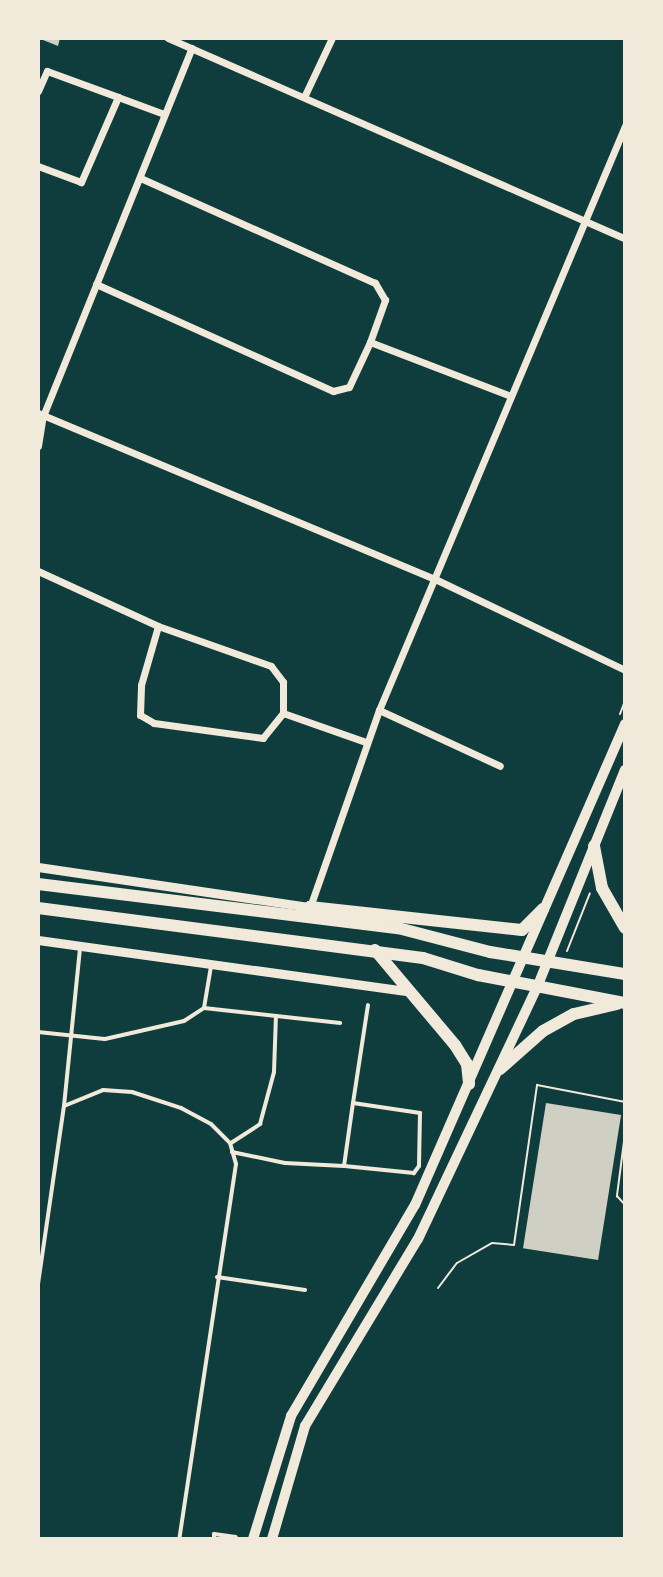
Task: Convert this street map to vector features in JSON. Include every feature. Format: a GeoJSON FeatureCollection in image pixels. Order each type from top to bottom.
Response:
{"type":"FeatureCollection","features":[{"type":"Feature","properties":{"kind":"main road"},"geometry":{"type":"LineString","coordinates":[[253,1539],[291,1416],[415,1205],[469,1084],[520,956],[625,724]]}},
{"type":"Feature","properties":{"kind":"main road"},"geometry":{"type":"LineString","coordinates":[[272,1539],[305,1426],[418,1239],[538,985],[625,770]]}},
{"type":"Feature","properties":{"kind":"main road"},"geometry":{"type":"LineString","coordinates":[[594,846],[602,888],[625,928]]}},
{"type":"Feature","properties":{"kind":"main road"},"geometry":{"type":"LineString","coordinates":[[38,884],[505,930],[522,930],[543,909]]}},
{"type":"Feature","properties":{"kind":"main road"},"geometry":{"type":"LineString","coordinates":[[38,908],[375,950],[510,982],[624,1003]]}},
{"type":"Feature","properties":{"kind":"main road"},"geometry":{"type":"LineString","coordinates":[[306,911],[520,956],[625,974]]}},
{"type":"Feature","properties":{"kind":"main road"},"geometry":{"type":"LineString","coordinates":[[375,950],[455,1045],[467,1064],[469,1084]]}},
{"type":"Feature","properties":{"kind":"main road"},"geometry":{"type":"LineString","coordinates":[[500,1069],[543,1031],[572,1015],[624,1003]]}},
{"type":"Feature","properties":{"kind":"street"},"geometry":{"type":"LineString","coordinates":[[168,38],[305,95],[625,239]]}},
{"type":"Feature","properties":{"kind":"street"},"geometry":{"type":"LineString","coordinates":[[305,95],[332,38]]}},
{"type":"Feature","properties":{"kind":"street"},"geometry":{"type":"LineString","coordinates":[[38,446],[41,414],[192,48]]}},
{"type":"Feature","properties":{"kind":"street"},"geometry":{"type":"LineString","coordinates":[[38,91],[47,71],[164,114]]}},
{"type":"Feature","properties":{"kind":"street"},"geometry":{"type":"LineString","coordinates":[[38,166],[81,182],[118,97]]}},
{"type":"Feature","properties":{"kind":"street"},"geometry":{"type":"LineString","coordinates":[[38,867],[306,911],[379,710],[625,126]]}},
{"type":"Feature","properties":{"kind":"street"},"geometry":{"type":"LineString","coordinates":[[96,284],[333,391],[349,387],[370,342],[385,300],[375,283],[140,178]]}},
{"type":"Feature","properties":{"kind":"street"},"geometry":{"type":"LineString","coordinates":[[370,342],[511,396]]}},
{"type":"Feature","properties":{"kind":"street"},"geometry":{"type":"LineString","coordinates":[[41,414],[435,579],[625,670]]}},
{"type":"Feature","properties":{"kind":"street"},"geometry":{"type":"LineString","coordinates":[[38,571],[158,626],[271,666],[283,682],[283,713],[263,738],[154,723],[140,715],[141,685],[158,626]]}},
{"type":"Feature","properties":{"kind":"street"},"geometry":{"type":"LineString","coordinates":[[379,710],[500,766]]}},
{"type":"Feature","properties":{"kind":"street"},"geometry":{"type":"LineString","coordinates":[[283,713],[366,742]]}},
{"type":"Feature","properties":{"kind":"street"},"geometry":{"type":"LineString","coordinates":[[38,940],[414,993]]}},
{"type":"Feature","properties":{"kind":"lane"},"geometry":{"type":"LineString","coordinates":[[38,1284],[64,1106],[80,946]]}},
{"type":"Feature","properties":{"kind":"lane"},"geometry":{"type":"LineString","coordinates":[[204,1008],[211,966]]}},
{"type":"Feature","properties":{"kind":"lane"},"geometry":{"type":"LineString","coordinates":[[344,1166],[368,1005]]}},
{"type":"Feature","properties":{"kind":"lane"},"geometry":{"type":"LineString","coordinates":[[38,1032],[105,1039],[184,1021],[204,1008],[340,1023]]}},
{"type":"Feature","properties":{"kind":"lane"},"geometry":{"type":"LineString","coordinates":[[230,1143],[260,1124],[274,1072],[276,1016]]}},
{"type":"Feature","properties":{"kind":"lane"},"geometry":{"type":"LineString","coordinates":[[64,1106],[103,1090],[132,1092],[201,1118],[230,1143],[236,1164],[179,1539]]}},
{"type":"Feature","properties":{"kind":"lane"},"geometry":{"type":"LineString","coordinates":[[232,1152],[285,1163],[344,1166],[406,1176],[419,1166],[420,1113],[353,1103]]}},
{"type":"Feature","properties":{"kind":"lane"},"geometry":{"type":"LineString","coordinates":[[217,1277],[305,1290]]}},
{"type":"Feature","properties":{"kind":"lane"},"geometry":{"type":"LineString","coordinates":[[214,1539],[214,1534],[236,1537]]}},
{"type":"Feature","properties":{"kind":"path"},"geometry":{"type":"LineString","coordinates":[[438,1288],[457,1263],[480,1249],[492,1243],[514,1245],[537,1085],[625,1102]]}},
{"type":"Feature","properties":{"kind":"path"},"geometry":{"type":"LineString","coordinates":[[625,1134],[617,1196],[625,1205]]}},
{"type":"Feature","properties":{"kind":"building"},"geometry":{"type":"Polygon","coordinates":[[[38,38],[60,38],[58,46],[38,38]]]}},
{"type":"Feature","properties":{"kind":"building"},"geometry":{"type":"Polygon","coordinates":[[[546,1103],[621,1115],[598,1260],[523,1248],[546,1103]]]}}]}
